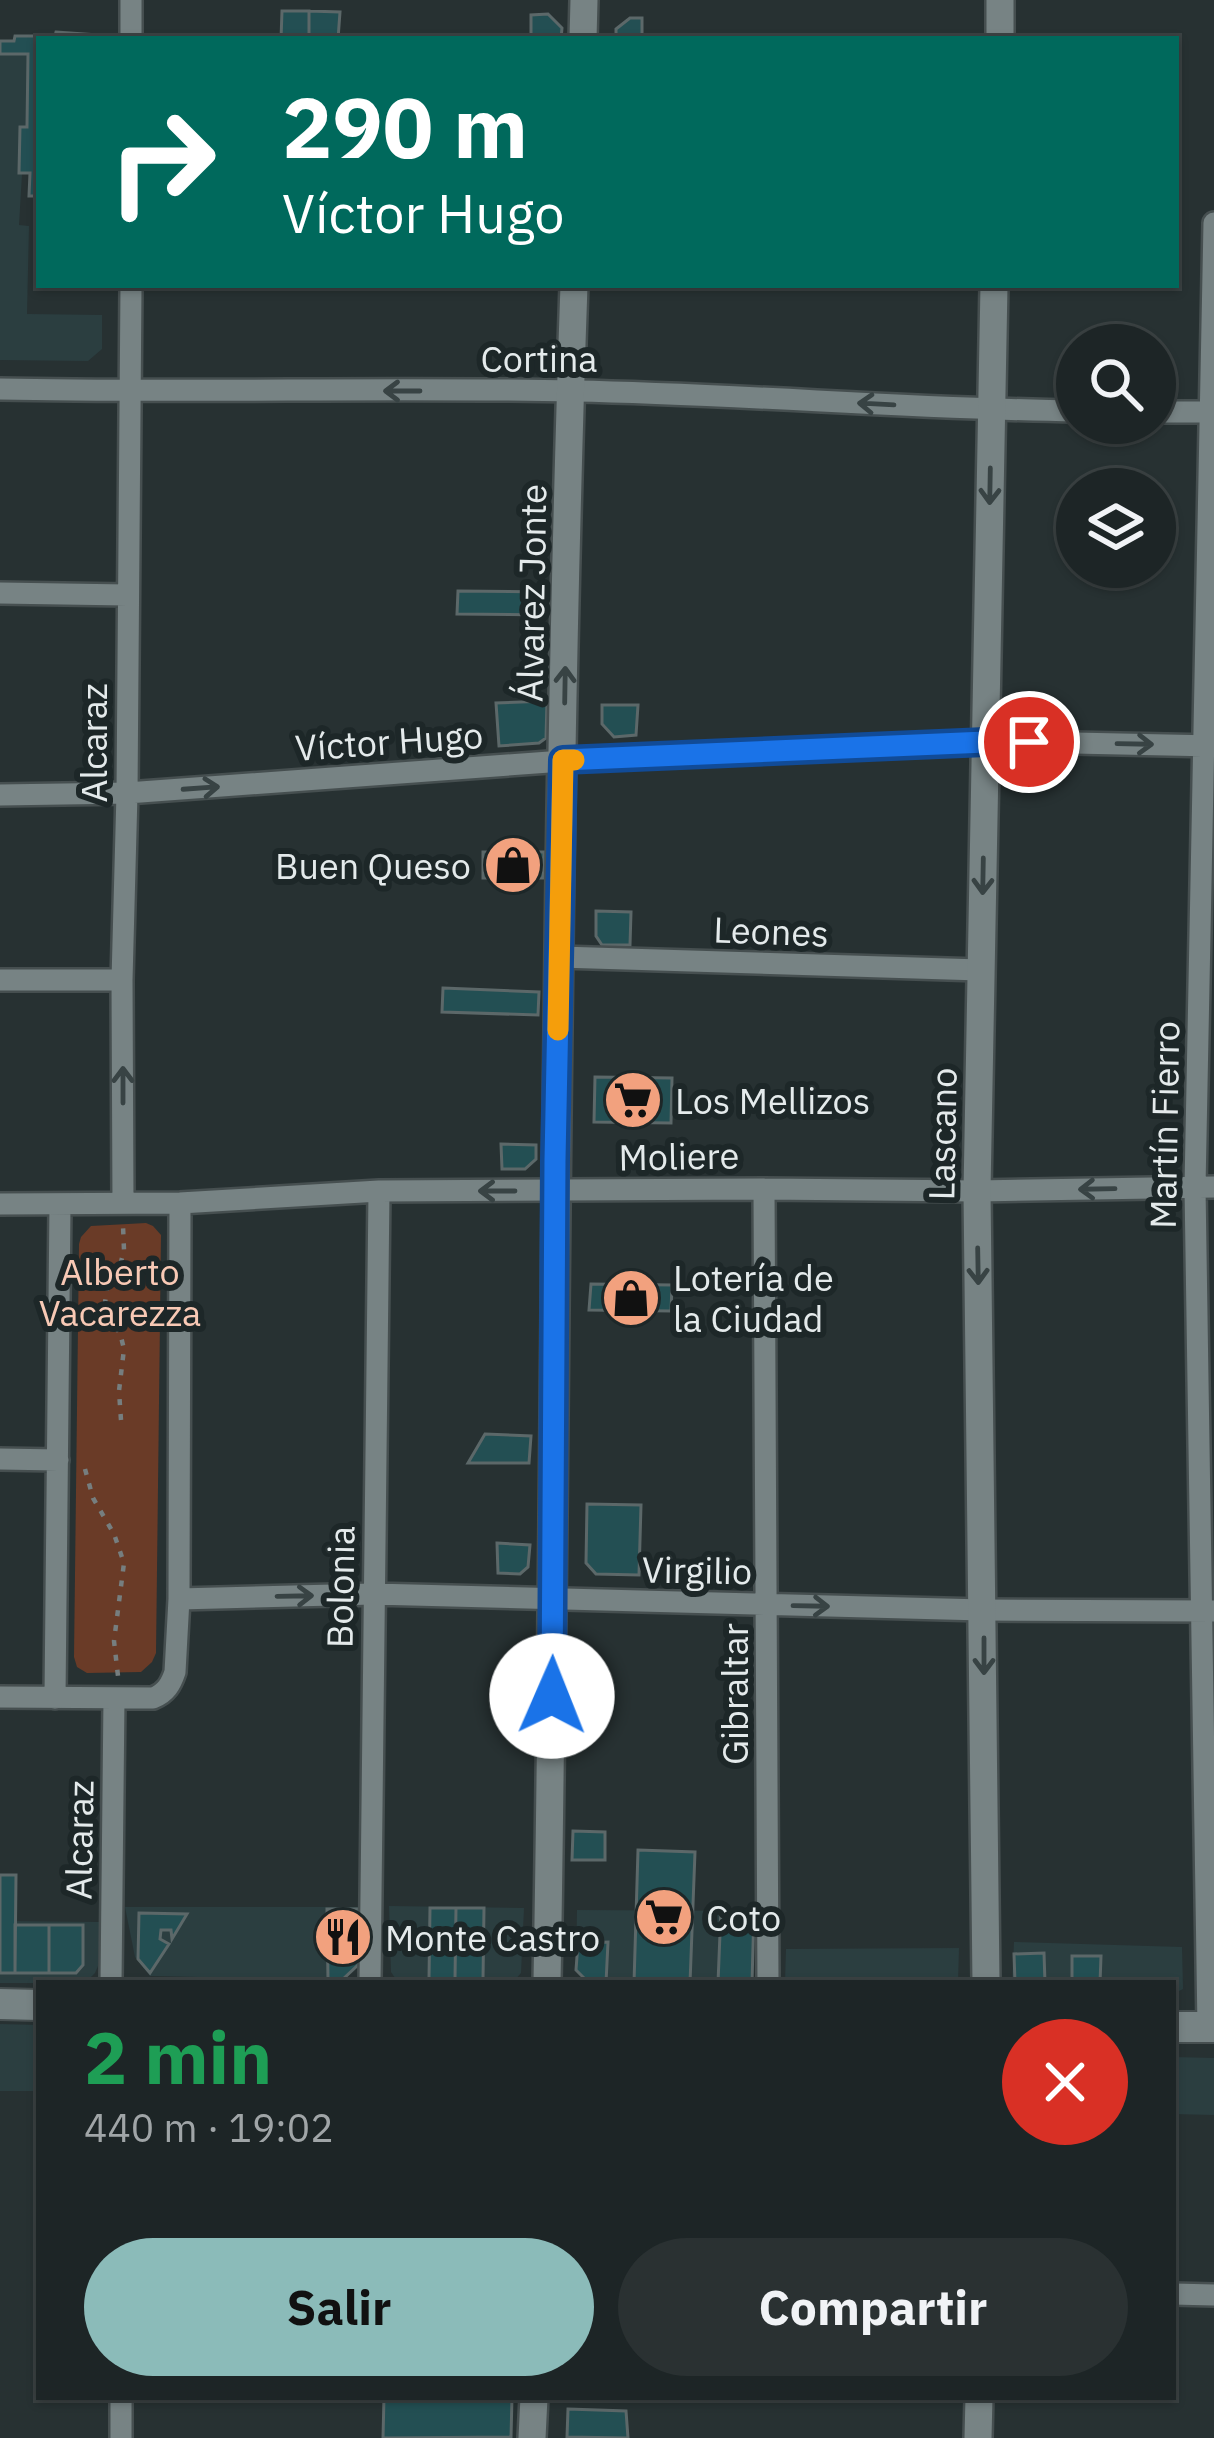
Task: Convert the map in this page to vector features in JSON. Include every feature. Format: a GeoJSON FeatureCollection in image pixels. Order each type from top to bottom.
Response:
{"type":"FeatureCollection","features":[{"type":"Feature","properties":{"kind":"main road"},"geometry":{"type":"LineString","coordinates":[[0,2004],[36,2005]]}},
{"type":"Feature","properties":{"kind":"main road"},"geometry":{"type":"LineString","coordinates":[[1176,2026],[1211,2027]]}},
{"type":"Feature","properties":{"kind":"street"},"geometry":{"type":"LineString","coordinates":[[131,0],[131,36]]}},
{"type":"Feature","properties":{"kind":"street"},"geometry":{"type":"LineString","coordinates":[[583,36],[584,0]]}},
{"type":"Feature","properties":{"kind":"street"},"geometry":{"type":"LineString","coordinates":[[1000,0],[1000,36]]}},
{"type":"Feature","properties":{"kind":"street","name":"Martín Fierro"},"geometry":{"type":"LineString","coordinates":[[1211,2027],[1204,1187],[1214,223]]}},
{"type":"Feature","properties":{"kind":"street","name":"Alcaraz"},"geometry":{"type":"LineString","coordinates":[[123,1202],[131,288]]}},
{"type":"Feature","properties":{"kind":"street","name":"Álvarez Jonte"},"geometry":{"type":"LineString","coordinates":[[547,1980],[574,288]]}},
{"type":"Feature","properties":{"kind":"street","name":"Lascano"},"geometry":{"type":"LineString","coordinates":[[986,1980],[976,1191],[994,288]]}},
{"type":"Feature","properties":{"kind":"street","name":"Cortina"},"geometry":{"type":"LineString","coordinates":[[0,389],[571,391],[1056,411]]}},
{"type":"Feature","properties":{"kind":"street"},"geometry":{"type":"LineString","coordinates":[[1176,412],[1212,412]]}},
{"type":"Feature","properties":{"kind":"street"},"geometry":{"type":"LineString","coordinates":[[0,593],[127,595]]}},
{"type":"Feature","properties":{"kind":"street","name":"Víctor Hugo"},"geometry":{"type":"LineString","coordinates":[[0,795],[127,794],[563,760],[986,742],[1208,746]]}},
{"type":"Feature","properties":{"kind":"street","name":"Leones"},"geometry":{"type":"LineString","coordinates":[[560,957],[980,970]]}},
{"type":"Feature","properties":{"kind":"street"},"geometry":{"type":"LineString","coordinates":[[0,980],[122,980]]}},
{"type":"Feature","properties":{"kind":"street","name":"Moliere"},"geometry":{"type":"LineString","coordinates":[[0,1204],[180,1203],[380,1191],[1204,1187]]}},
{"type":"Feature","properties":{"kind":"street","name":"Gibraltar"},"geometry":{"type":"LineString","coordinates":[[764,1189],[768,1980]]}},
{"type":"Feature","properties":{"kind":"street","name":"Bolonia"},"geometry":{"type":"LineString","coordinates":[[370,1980],[380,1191]]}},
{"type":"Feature","properties":{"kind":"street"},"geometry":{"type":"LineString","coordinates":[[0,1697],[153,1697],[165,1690],[175,1672],[180,1203]]}},
{"type":"Feature","properties":{"kind":"street"},"geometry":{"type":"LineString","coordinates":[[55,1698],[60,1204]]}},
{"type":"Feature","properties":{"kind":"street"},"geometry":{"type":"LineString","coordinates":[[0,1459],[58,1460]]}},
{"type":"Feature","properties":{"kind":"street","name":"Virgilio"},"geometry":{"type":"LineString","coordinates":[[178,1599],[373,1594],[1208,1611]]}},
{"type":"Feature","properties":{"kind":"street","name":"Alcaraz"},"geometry":{"type":"LineString","coordinates":[[111,1980],[119,1698]]}},
{"type":"Feature","properties":{"kind":"street"},"geometry":{"type":"LineString","coordinates":[[1176,2294],[1214,2295]]}},
{"type":"Feature","properties":{"kind":"street"},"geometry":{"type":"LineString","coordinates":[[121,2400],[122,2438]]}},
{"type":"Feature","properties":{"kind":"street"},"geometry":{"type":"LineString","coordinates":[[532,2438],[534,2400]]}},
{"type":"Feature","properties":{"kind":"street"},"geometry":{"type":"LineString","coordinates":[[978,2438],[979,2400]]}},
{"type":"Feature","properties":{"kind":"path"},"geometry":{"type":"LineString","coordinates":[[121,1420],[124,1349],[104,1304],[124,1250],[123,1202]]}},
{"type":"Feature","properties":{"kind":"path"},"geometry":{"type":"LineString","coordinates":[[85,1469],[93,1498],[124,1563],[114,1641],[119,1698]]}},
{"type":"Feature","properties":{"kind":"shaded area"},"geometry":{"type":"Polygon","coordinates":[[[0,54],[28,54],[27,127],[20,127],[19,173],[19,225],[29,226],[27,314],[102,315],[102,349],[88,361],[0,360],[0,54]]]}},
{"type":"Feature","properties":{"kind":"shaded area"},"geometry":{"type":"Polygon","coordinates":[[[389,1906],[524,1908],[521,1973],[515,1980],[396,1980],[391,1972],[389,1906]]]}},
{"type":"Feature","properties":{"kind":"shaded area"},"geometry":{"type":"Polygon","coordinates":[[[125,1907],[358,1907],[356,1967],[345,1980],[150,1976],[135,1957],[125,1907]]]}},
{"type":"Feature","properties":{"kind":"shaded area"},"geometry":{"type":"Polygon","coordinates":[[[577,1910],[752,1911],[751,1980],[588,1980],[576,1969],[577,1910]]]}},
{"type":"Feature","properties":{"kind":"shaded area"},"geometry":{"type":"Polygon","coordinates":[[[0,1921],[100,1922],[98,1966],[88,1980],[0,1983],[0,1921]]]}},
{"type":"Feature","properties":{"kind":"shaded area"},"geometry":{"type":"Polygon","coordinates":[[[1014,1942],[1182,1947],[1183,1989],[1176,1992],[1176,1980],[1012,1980],[1014,1942]]]}},
{"type":"Feature","properties":{"kind":"shaded area"},"geometry":{"type":"Polygon","coordinates":[[[959,1948],[958,1980],[785,1980],[786,1949],[959,1948]]]}},
{"type":"Feature","properties":{"kind":"shaded area"},"geometry":{"type":"Polygon","coordinates":[[[0,2024],[36,2025],[36,2091],[0,2091],[0,2024]]]}},
{"type":"Feature","properties":{"kind":"shaded area"},"geometry":{"type":"Polygon","coordinates":[[[1176,2057],[1214,2058],[1214,2115],[1176,2114],[1176,2057]]]}},
{"type":"Feature","properties":{"kind":"green space","name":"Alberto Vacarezza"},"geometry":{"type":"Polygon","coordinates":[[[146,1223],[161,1235],[156,1653],[141,1672],[87,1673],[77,1667],[74,1657],[79,1244],[91,1226],[146,1223]]]}},
{"type":"Feature","properties":{"kind":"building"},"geometry":{"type":"Polygon","coordinates":[[[282,11],[309,11],[309,36],[281,36],[282,11]]]}},
{"type":"Feature","properties":{"kind":"building"},"geometry":{"type":"Polygon","coordinates":[[[309,11],[340,12],[338,36],[309,36],[309,11]]]}},
{"type":"Feature","properties":{"kind":"building"},"geometry":{"type":"Polygon","coordinates":[[[548,14],[562,28],[561,36],[531,36],[531,15],[548,14]]]}},
{"type":"Feature","properties":{"kind":"building"},"geometry":{"type":"Polygon","coordinates":[[[630,18],[642,18],[642,36],[616,36],[616,29],[630,18]]]}},
{"type":"Feature","properties":{"kind":"building"},"geometry":{"type":"Polygon","coordinates":[[[56,32],[97,35],[97,36],[55,36],[56,32]]]}},
{"type":"Feature","properties":{"kind":"building"},"geometry":{"type":"Polygon","coordinates":[[[15,36],[36,36],[36,196],[29,196],[30,173],[19,173],[20,127],[27,127],[28,54],[0,54],[0,41],[14,41],[15,36]]]}},
{"type":"Feature","properties":{"kind":"building"},"geometry":{"type":"Polygon","coordinates":[[[458,591],[548,592],[547,615],[457,614],[458,591]]]}},
{"type":"Feature","properties":{"kind":"building"},"geometry":{"type":"Polygon","coordinates":[[[547,701],[546,738],[539,743],[499,746],[496,703],[547,701]]]}},
{"type":"Feature","properties":{"kind":"building"},"geometry":{"type":"Polygon","coordinates":[[[602,705],[638,705],[636,735],[614,737],[602,724],[602,705]]]}},
{"type":"Feature","properties":{"kind":"building","name":"Buen Queso"},"geometry":{"type":"Polygon","coordinates":[[[483,852],[544,852],[543,878],[483,878],[483,852]]]}},
{"type":"Feature","properties":{"kind":"building"},"geometry":{"type":"Polygon","coordinates":[[[596,911],[631,912],[630,945],[602,945],[596,936],[596,911]]]}},
{"type":"Feature","properties":{"kind":"building"},"geometry":{"type":"Polygon","coordinates":[[[443,988],[539,992],[538,1015],[442,1012],[443,988]]]}},
{"type":"Feature","properties":{"kind":"building","name":"Los Mellizos"},"geometry":{"type":"Polygon","coordinates":[[[595,1077],[672,1078],[671,1123],[594,1122],[595,1077]]]}},
{"type":"Feature","properties":{"kind":"building"},"geometry":{"type":"Polygon","coordinates":[[[501,1144],[536,1145],[536,1159],[525,1169],[502,1169],[501,1144]]]}},
{"type":"Feature","properties":{"kind":"building","name":"Lotería de la Ciudad"},"geometry":{"type":"Polygon","coordinates":[[[591,1284],[672,1285],[671,1311],[589,1310],[591,1284]]]}},
{"type":"Feature","properties":{"kind":"building"},"geometry":{"type":"Polygon","coordinates":[[[485,1434],[531,1436],[529,1463],[468,1463],[485,1434]]]}},
{"type":"Feature","properties":{"kind":"building"},"geometry":{"type":"Polygon","coordinates":[[[587,1504],[641,1505],[639,1575],[596,1574],[586,1563],[587,1504]]]}},
{"type":"Feature","properties":{"kind":"building"},"geometry":{"type":"Polygon","coordinates":[[[497,1543],[530,1545],[528,1567],[520,1574],[498,1573],[497,1543]]]}},
{"type":"Feature","properties":{"kind":"building"},"geometry":{"type":"Polygon","coordinates":[[[573,1831],[605,1832],[605,1860],[572,1860],[573,1831]]]}},
{"type":"Feature","properties":{"kind":"building","name":"Coto"},"geometry":{"type":"Polygon","coordinates":[[[638,1850],[695,1852],[690,1980],[634,1980],[638,1850]]]}},
{"type":"Feature","properties":{"kind":"building"},"geometry":{"type":"Polygon","coordinates":[[[0,1875],[16,1875],[15,1973],[0,1973],[0,1875]]]}},
{"type":"Feature","properties":{"kind":"building"},"geometry":{"type":"Polygon","coordinates":[[[430,1908],[456,1908],[455,1979],[429,1979],[430,1908]]]}},
{"type":"Feature","properties":{"kind":"building"},"geometry":{"type":"Polygon","coordinates":[[[456,1908],[484,1908],[483,1979],[455,1979],[456,1908]]]}},
{"type":"Feature","properties":{"kind":"building","name":"Monte Castro"},"geometry":{"type":"Polygon","coordinates":[[[327,1909],[360,1909],[359,1964],[343,1979],[328,1979],[327,1909]]]}},
{"type":"Feature","properties":{"kind":"building"},"geometry":{"type":"Polygon","coordinates":[[[721,1909],[754,1910],[752,1980],[718,1980],[721,1909]]]}},
{"type":"Feature","properties":{"kind":"building"},"geometry":{"type":"Polygon","coordinates":[[[139,1913],[187,1914],[172,1939],[171,1930],[161,1930],[160,1939],[169,1944],[150,1973],[138,1959],[139,1913]]]}},
{"type":"Feature","properties":{"kind":"building"},"geometry":{"type":"Polygon","coordinates":[[[15,1925],[49,1925],[49,1973],[15,1973],[15,1925]]]}},
{"type":"Feature","properties":{"kind":"building"},"geometry":{"type":"Polygon","coordinates":[[[49,1925],[83,1925],[83,1965],[76,1973],[49,1973],[49,1925]]]}},
{"type":"Feature","properties":{"kind":"building"},"geometry":{"type":"Polygon","coordinates":[[[608,1942],[606,1980],[586,1980],[576,1970],[578,1943],[608,1942]]]}},
{"type":"Feature","properties":{"kind":"building"},"geometry":{"type":"Polygon","coordinates":[[[1044,1953],[1045,1980],[1015,1980],[1014,1954],[1044,1953]]]}},
{"type":"Feature","properties":{"kind":"building"},"geometry":{"type":"Polygon","coordinates":[[[1072,1956],[1101,1956],[1100,1980],[1072,1980],[1072,1956]]]}},
{"type":"Feature","properties":{"kind":"building"},"geometry":{"type":"Polygon","coordinates":[[[384,2400],[512,2400],[511,2437],[383,2438],[384,2400]]]}},
{"type":"Feature","properties":{"kind":"building"},"geometry":{"type":"Polygon","coordinates":[[[568,2409],[626,2411],[628,2438],[567,2437],[568,2409]]]}},
{"type":"Feature","properties":{"kind":"slow traffic"},"geometry":{"type":"LineString","coordinates":[[558,1030],[563,760],[574,760]]}},
{"type":"Feature","properties":{"kind":"place","name":"Buen Queso"},"geometry":{"type":"Point","coordinates":[513,865]}},
{"type":"Feature","properties":{"kind":"place","name":"Los Mellizos"},"geometry":{"type":"Point","coordinates":[633,1100]}},
{"type":"Feature","properties":{"kind":"place","name":"Lotería de la Ciudad"},"geometry":{"type":"Point","coordinates":[631,1298]}},
{"type":"Feature","properties":{"kind":"place","name":"Coto"},"geometry":{"type":"Point","coordinates":[664,1917]}},
{"type":"Feature","properties":{"kind":"place","name":"Monte Castro"},"geometry":{"type":"Point","coordinates":[343,1937]}},
{"type":"Feature","properties":{"kind":"route"},"geometry":{"type":"LineString","coordinates":[[552,1696],[563,760],[1029,742]]}}]}
